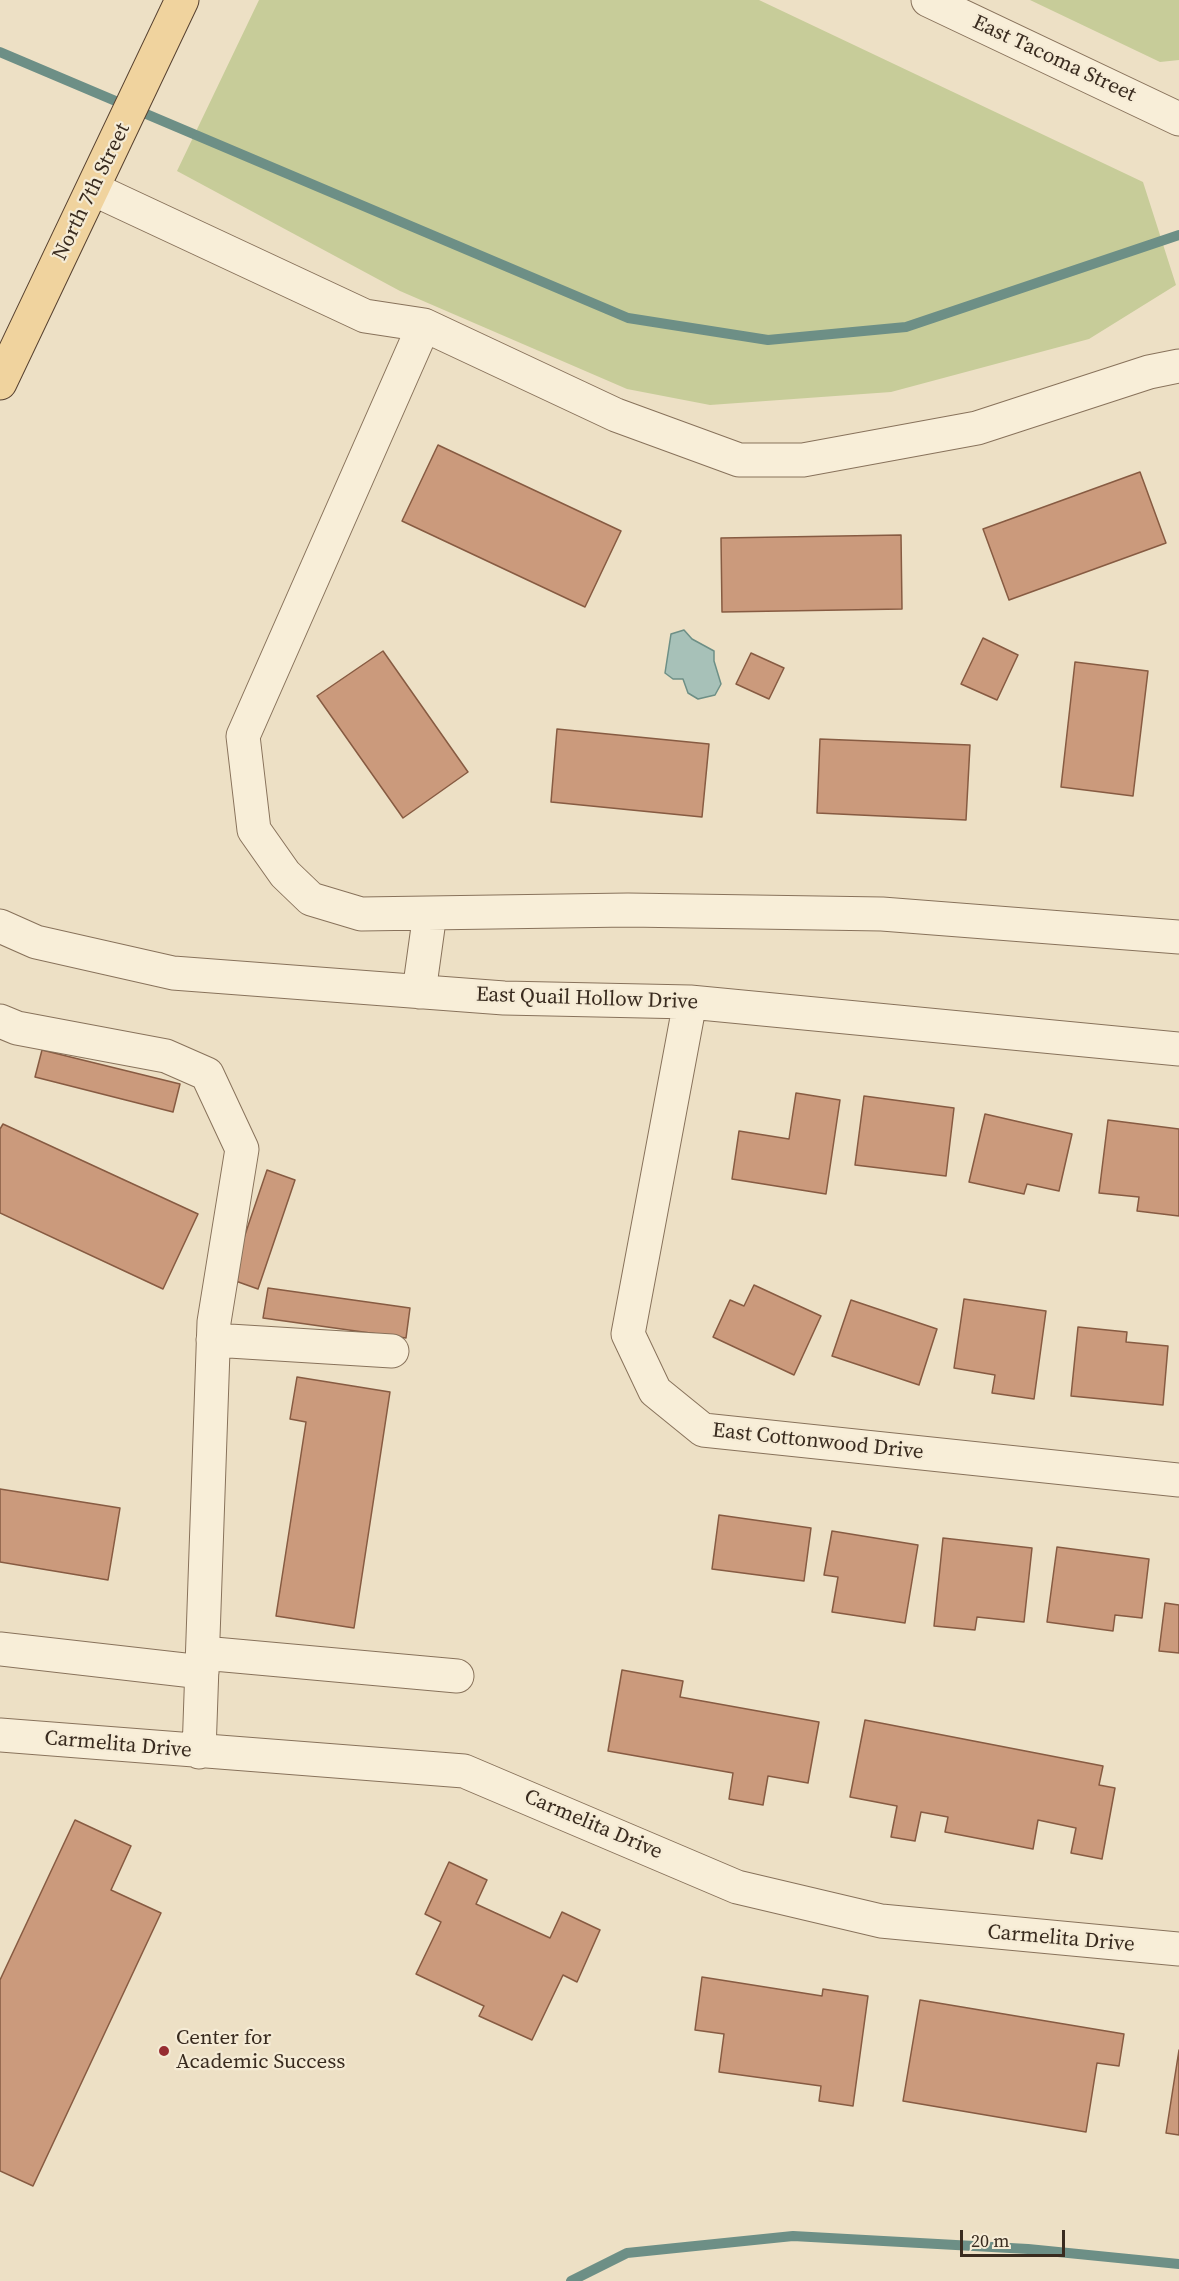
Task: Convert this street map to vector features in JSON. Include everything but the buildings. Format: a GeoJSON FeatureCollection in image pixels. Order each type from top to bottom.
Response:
{"type":"FeatureCollection","features":[{"type":"Feature","properties":{"kind":"main road","name":"North 7th Street"},"geometry":{"type":"LineString","coordinates":[[0,383],[182,0]]}},
{"type":"Feature","properties":{"kind":"street","name":"East Tacoma Street"},"geometry":{"type":"LineString","coordinates":[[928,0],[1179,119]]}},
{"type":"Feature","properties":{"kind":"street"},"geometry":{"type":"LineString","coordinates":[[93,189],[365,316],[424,325],[616,415],[739,460],[803,459],[977,428],[1149,372],[1179,366]]}},
{"type":"Feature","properties":{"kind":"street"},"geometry":{"type":"LineString","coordinates":[[424,325],[243,736],[254,830],[294,883],[311,899],[361,914],[628,910],[882,914],[1179,937]]}},
{"type":"Feature","properties":{"kind":"street"},"geometry":{"type":"LineString","coordinates":[[420,992],[430,913]]}},
{"type":"Feature","properties":{"kind":"street","name":"East Quail Hollow Drive"},"geometry":{"type":"LineString","coordinates":[[0,926],[36,942],[173,973],[504,998],[690,1002],[1179,1048]]}},
{"type":"Feature","properties":{"kind":"street","name":"East Cottonwood Drive"},"geometry":{"type":"LineString","coordinates":[[690,1002],[628,1334],[655,1391],[703,1430],[1179,1480]]}},
{"type":"Feature","properties":{"kind":"street"},"geometry":{"type":"LineString","coordinates":[[0,1021],[17,1028],[166,1056],[207,1074],[242,1149],[213,1340],[200,1752]]}},
{"type":"Feature","properties":{"kind":"street"},"geometry":{"type":"LineString","coordinates":[[213,1340],[392,1351]]}},
{"type":"Feature","properties":{"kind":"street"},"geometry":{"type":"LineString","coordinates":[[0,1649],[202,1663],[457,1676]]}},
{"type":"Feature","properties":{"kind":"street","name":"Carmelita Drive"},"geometry":{"type":"LineString","coordinates":[[0,1735],[464,1771],[737,1887],[881,1921],[1179,1949]]}},
{"type":"Feature","properties":{"kind":"green space"},"geometry":{"type":"Polygon","coordinates":[[[259,0],[759,0],[1143,182],[1176,285],[1089,339],[891,392],[710,405],[627,389],[400,291],[177,171],[259,0]]]}},
{"type":"Feature","properties":{"kind":"green space"},"geometry":{"type":"Polygon","coordinates":[[[1030,0],[1179,0],[1179,60],[1160,62],[1030,0]]]}},
{"type":"Feature","properties":{"kind":"water"},"geometry":{"type":"Polygon","coordinates":[[[684,630],[692,639],[714,651],[714,661],[721,684],[715,695],[698,699],[688,693],[683,679],[673,679],[665,673],[671,634],[684,630]]]}},
{"type":"Feature","properties":{"kind":"waterway"},"geometry":{"type":"LineString","coordinates":[[0,52],[628,318],[768,340],[906,327],[1179,235]]}},
{"type":"Feature","properties":{"kind":"waterway"},"geometry":{"type":"LineString","coordinates":[[571,2281],[627,2253],[793,2236],[1028,2249],[1179,2264]]}},
{"type":"Feature","properties":{"kind":"place","name":"Center for Academic Success"},"geometry":{"type":"Point","coordinates":[164,2051]}}]}
